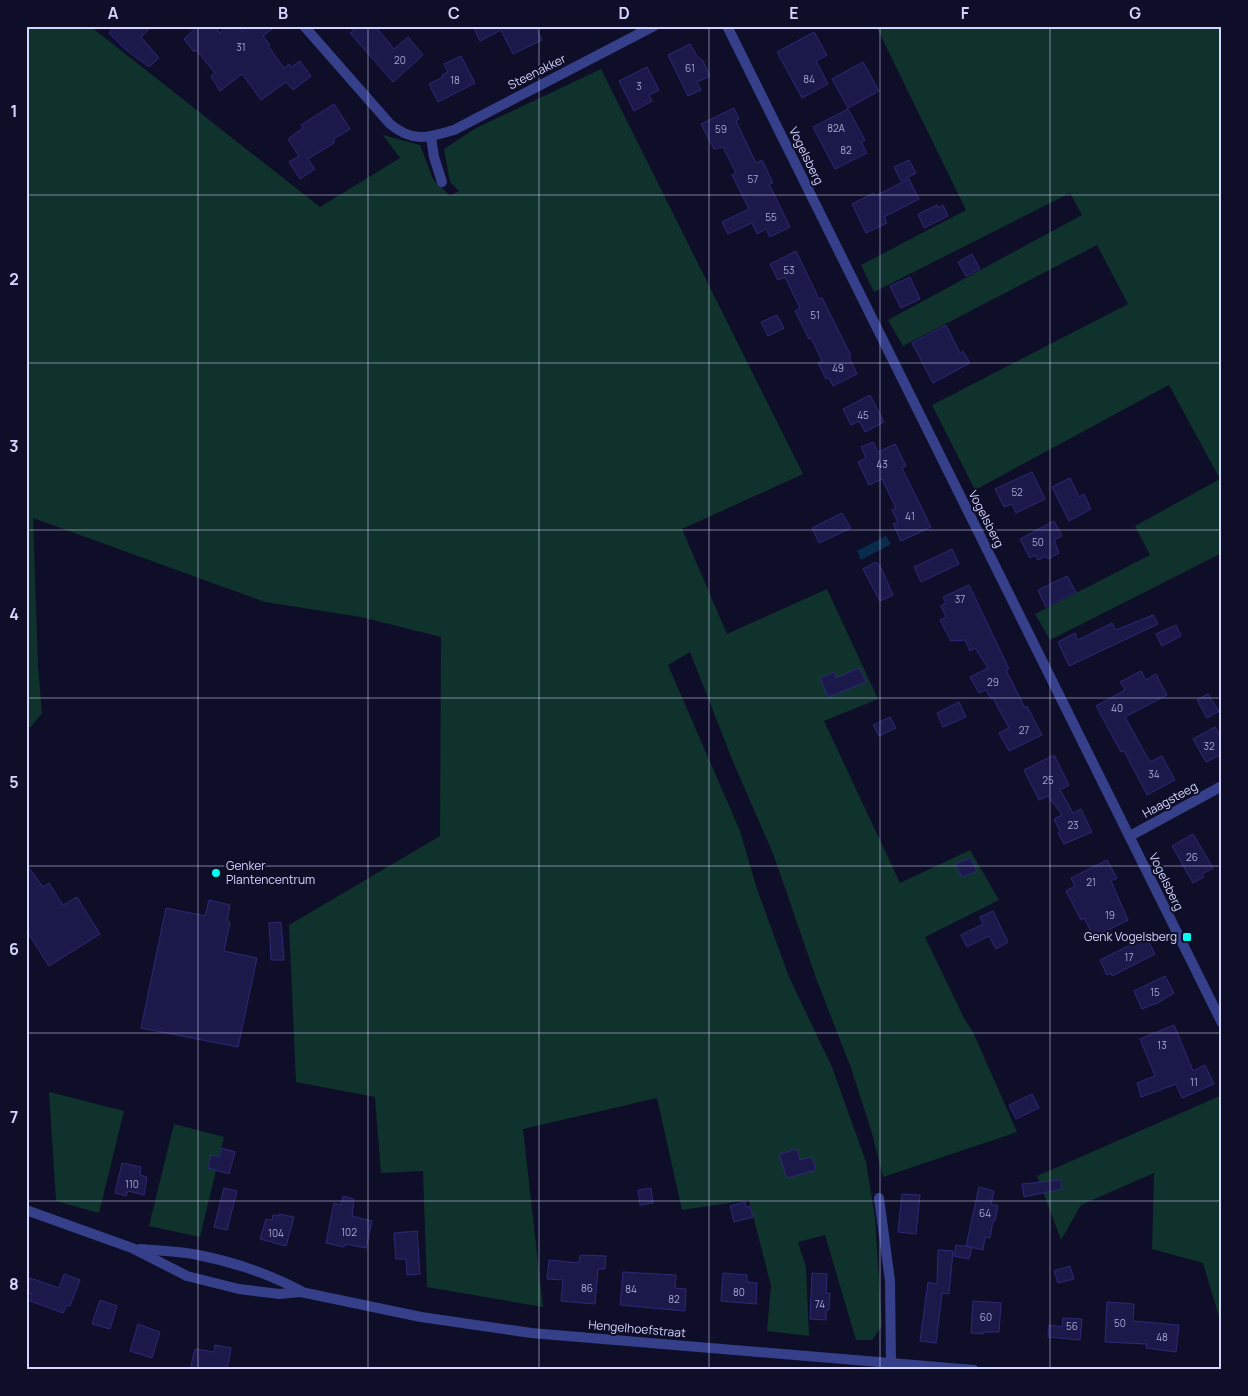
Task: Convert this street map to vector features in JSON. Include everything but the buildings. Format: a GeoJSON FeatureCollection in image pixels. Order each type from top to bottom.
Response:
{"type":"FeatureCollection","features":[{"type":"Feature","properties":{"kind":"street","name":"Steenakker"},"geometry":{"type":"LineString","coordinates":[[304,26],[390,124],[400,132],[411,136],[431,137],[454,130],[654,26]]}},
{"type":"Feature","properties":{"kind":"street","name":"Vogelsberg"},"geometry":{"type":"LineString","coordinates":[[727,26],[1222,1023]]}},
{"type":"Feature","properties":{"kind":"street"},"geometry":{"type":"LineString","coordinates":[[431,137],[434,156],[442,182]]}},
{"type":"Feature","properties":{"kind":"street","name":"Haagsteeg"},"geometry":{"type":"LineString","coordinates":[[1130,836],[1222,786]]}},
{"type":"Feature","properties":{"kind":"street"},"geometry":{"type":"LineString","coordinates":[[879,1198],[890,1281],[891,1364]]}},
{"type":"Feature","properties":{"kind":"street","name":"Hengelhoefstraat"},"geometry":{"type":"LineString","coordinates":[[26,1210],[132,1248],[187,1276],[240,1289],[279,1294],[302,1292],[421,1317],[532,1333],[974,1370]]}},
{"type":"Feature","properties":{"kind":"street","name":"Hengelhoefstraat"},"geometry":{"type":"LineString","coordinates":[[132,1248],[207,1257],[252,1269],[284,1282],[302,1292]]}},
{"type":"Feature","properties":{"kind":"green space"},"geometry":{"type":"Polygon","coordinates":[[[26,26],[90,26],[320,207],[400,158],[383,135],[420,145],[433,179],[450,196],[459,191],[450,182],[444,149],[476,128],[601,69],[803,474],[682,529],[727,634],[827,589],[878,699],[824,721],[900,883],[970,850],[999,900],[925,937],[964,1018],[973,1032],[1017,1132],[883,1177],[872,1133],[851,1068],[816,978],[774,856],[732,759],[690,652],[668,665],[740,831],[757,889],[789,977],[832,1067],[866,1162],[875,1218],[882,1326],[872,1340],[856,1340],[825,1235],[798,1242],[806,1267],[809,1336],[767,1331],[771,1286],[749,1200],[682,1210],[657,1098],[523,1129],[543,1307],[427,1287],[423,1171],[381,1173],[375,1097],[296,1082],[289,925],[440,836],[441,637],[361,617],[265,602],[33,518],[38,667],[42,713],[31,727],[26,726],[26,26]]]}},
{"type":"Feature","properties":{"kind":"green space"},"geometry":{"type":"Polygon","coordinates":[[[876,26],[1222,26],[1222,553],[1050,640],[1035,614],[1150,555],[1135,526],[1220,479],[1169,385],[975,490],[932,405],[1128,304],[1097,245],[903,346],[888,320],[1082,215],[1070,193],[874,292],[861,265],[966,210],[876,26]]]}},
{"type":"Feature","properties":{"kind":"green space"},"geometry":{"type":"Polygon","coordinates":[[[49,1092],[124,1111],[99,1213],[56,1201],[49,1092]]]}},
{"type":"Feature","properties":{"kind":"green space"},"geometry":{"type":"Polygon","coordinates":[[[1222,1095],[1222,1318],[1219,1317],[1203,1263],[1152,1249],[1154,1173],[1081,1205],[1061,1240],[1037,1176],[1222,1095]]]}},
{"type":"Feature","properties":{"kind":"green space"},"geometry":{"type":"Polygon","coordinates":[[[174,1124],[224,1137],[200,1237],[149,1226],[174,1124]]]}},
{"type":"Feature","properties":{"kind":"water"},"geometry":{"type":"Polygon","coordinates":[[[886,536],[891,544],[861,560],[857,551],[886,536]]]}},
{"type":"Feature","properties":{"kind":"place","name":"Genker Plantencentrum"},"geometry":{"type":"Point","coordinates":[216,873]}},
{"type":"Feature","properties":{"kind":"place","name":"Genk Vogelsberg"},"geometry":{"type":"Point","coordinates":[1187,937]}}]}
